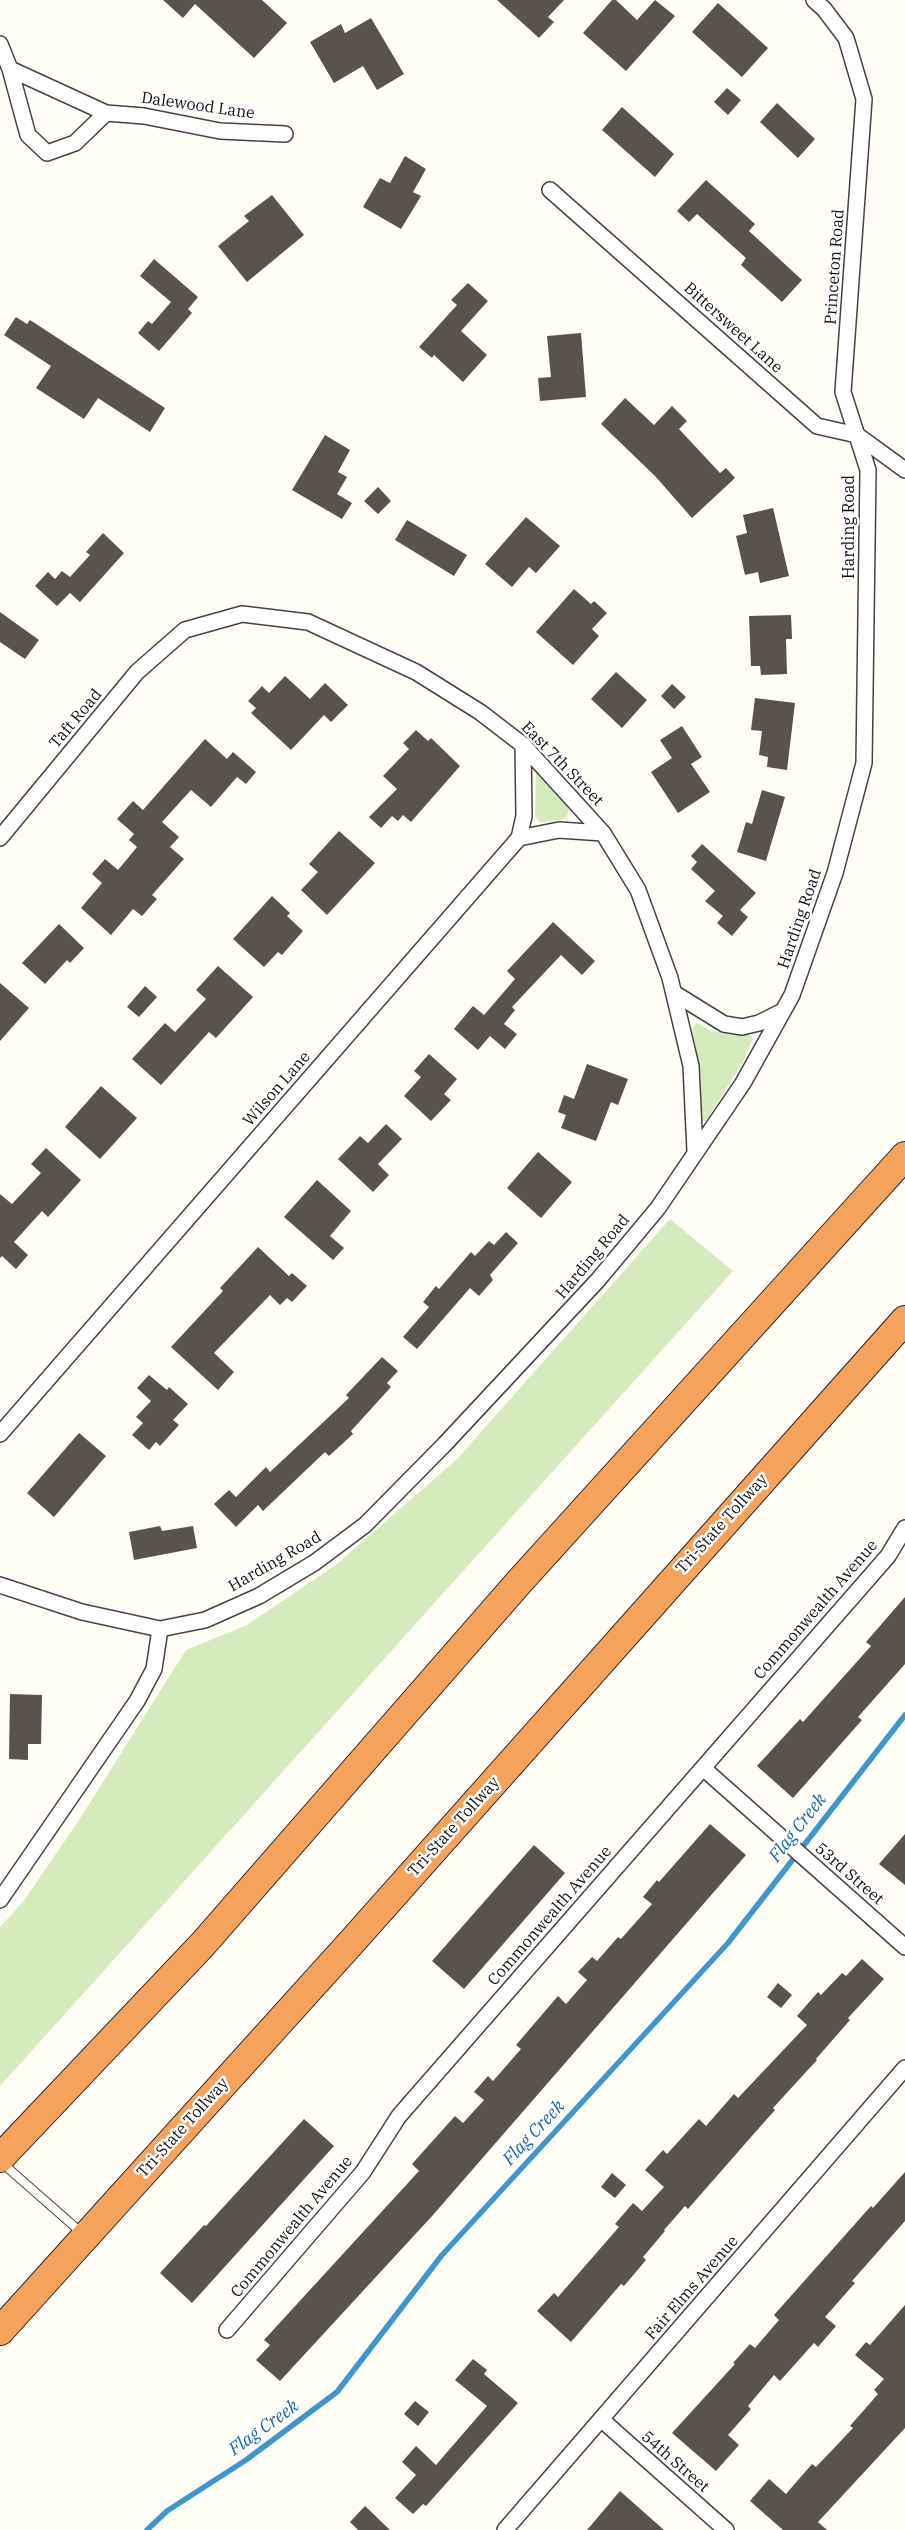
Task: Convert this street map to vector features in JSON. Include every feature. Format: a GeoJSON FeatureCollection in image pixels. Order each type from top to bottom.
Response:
{"type":"FeatureCollection","features":[{"type":"Feature","properties":{"kind":"highway"},"geometry":{"type":"LineString","coordinates":[[0,2159],[203,1944],[520,1581],[905,1156]]}},
{"type":"Feature","properties":{"kind":"highway","name":"Tri-State Tollway"},"geometry":{"type":"LineString","coordinates":[[0,2331],[349,1945],[905,1320]]}},
{"type":"Feature","properties":{"kind":"street","name":"Princeton Road"},"geometry":{"type":"LineString","coordinates":[[814,0],[824,9],[846,38],[864,99],[843,392],[856,435]]}},
{"type":"Feature","properties":{"kind":"street"},"geometry":{"type":"LineString","coordinates":[[0,44],[10,69],[28,135],[46,153],[75,143],[106,113]]}},
{"type":"Feature","properties":{"kind":"street","name":"Dalewood Lane"},"geometry":{"type":"LineString","coordinates":[[10,69],[106,113],[144,116],[220,131],[285,134]]}},
{"type":"Feature","properties":{"kind":"street","name":"Bittersweet Lane"},"geometry":{"type":"LineString","coordinates":[[550,190],[817,426],[856,435],[905,470]]}},
{"type":"Feature","properties":{"kind":"street","name":"Harding Road"},"geometry":{"type":"LineString","coordinates":[[160,1629],[205,1620],[258,1596],[314,1563],[365,1525],[506,1381],[598,1280],[658,1208],[695,1151],[743,1084],[792,995],[835,873],[864,763],[868,470],[856,435]]}},
{"type":"Feature","properties":{"kind":"street","name":"East 7th Street"},"geometry":{"type":"LineString","coordinates":[[185,630],[242,614],[308,622],[416,672],[480,712],[523,745],[603,833],[638,890],[674,994],[691,1066],[695,1151]]}},
{"type":"Feature","properties":{"kind":"street","name":"Taft Road"},"geometry":{"type":"LineString","coordinates":[[0,838],[137,672],[185,630]]}},
{"type":"Feature","properties":{"kind":"street","name":"Wilson Lane"},"geometry":{"type":"LineString","coordinates":[[0,1434],[519,838],[524,816],[523,745]]}},
{"type":"Feature","properties":{"kind":"street"},"geometry":{"type":"LineString","coordinates":[[519,838],[559,830],[603,833]]}},
{"type":"Feature","properties":{"kind":"street"},"geometry":{"type":"LineString","coordinates":[[674,994],[724,1024],[742,1027],[759,1023],[783,1011]]}},
{"type":"Feature","properties":{"kind":"street","name":"Commonwealth Avenue"},"geometry":{"type":"LineString","coordinates":[[227,2330],[363,2172],[399,2116],[888,1556],[905,1528]]}},
{"type":"Feature","properties":{"kind":"street"},"geometry":{"type":"LineString","coordinates":[[0,1585],[82,1612],[160,1629],[154,1669],[137,1701],[0,1900]]}},
{"type":"Feature","properties":{"kind":"street","name":"53rd Street"},"geometry":{"type":"LineString","coordinates":[[702,1768],[905,1947]]}},
{"type":"Feature","properties":{"kind":"street","name":"Fair Elms Avenue"},"geometry":{"type":"LineString","coordinates":[[505,2530],[905,2068]]}},
{"type":"Feature","properties":{"kind":"street","name":"54th Street"},"geometry":{"type":"LineString","coordinates":[[602,2420],[726,2530]]}},
{"type":"Feature","properties":{"kind":"lane"},"geometry":{"type":"LineString","coordinates":[[0,2159],[85,2236]]}},
{"type":"Feature","properties":{"kind":"green space"},"geometry":{"type":"Polygon","coordinates":[[[536,770],[549,783],[568,808],[569,812],[565,819],[540,822],[535,817],[536,770]]]}},
{"type":"Feature","properties":{"kind":"green space"},"geometry":{"type":"Polygon","coordinates":[[[697,1023],[712,1031],[732,1035],[748,1034],[753,1038],[743,1062],[706,1121],[703,1121],[701,1116],[701,1075],[692,1028],[697,1023]]]}},
{"type":"Feature","properties":{"kind":"green space"},"geometry":{"type":"Polygon","coordinates":[[[670,1219],[733,1271],[0,2086],[0,1927],[23,1902],[79,1820],[186,1650],[247,1625],[337,1564],[457,1459],[670,1219]]]}},
{"type":"Feature","properties":{"kind":"building"},"geometry":{"type":"Polygon","coordinates":[[[163,0],[262,0],[287,23],[254,58],[195,4],[183,18],[163,0]]]}},
{"type":"Feature","properties":{"kind":"building"},"geometry":{"type":"Polygon","coordinates":[[[497,0],[564,0],[548,17],[554,22],[539,38],[497,0]]]}},
{"type":"Feature","properties":{"kind":"building"},"geometry":{"type":"Polygon","coordinates":[[[612,0],[616,0],[637,20],[655,0],[675,16],[626,71],[583,33],[612,0]]]}},
{"type":"Feature","properties":{"kind":"building"},"geometry":{"type":"Polygon","coordinates":[[[718,3],[768,48],[742,77],[692,32],[718,3]]]}},
{"type":"Feature","properties":{"kind":"building"},"geometry":{"type":"Polygon","coordinates":[[[371,18],[404,74],[377,90],[363,66],[334,83],[310,42],[341,24],[345,33],[371,18]]]}},
{"type":"Feature","properties":{"kind":"building"},"geometry":{"type":"Polygon","coordinates":[[[727,88],[741,100],[728,115],[714,102],[727,88]]]}},
{"type":"Feature","properties":{"kind":"building"},"geometry":{"type":"Polygon","coordinates":[[[777,103],[815,139],[798,158],[760,122],[777,103]]]}},
{"type":"Feature","properties":{"kind":"building"},"geometry":{"type":"Polygon","coordinates":[[[622,107],[674,154],[655,177],[602,130],[622,107]]]}},
{"type":"Feature","properties":{"kind":"building"},"geometry":{"type":"Polygon","coordinates":[[[405,156],[426,169],[413,192],[421,196],[401,229],[363,207],[380,178],[390,183],[405,156]]]}},
{"type":"Feature","properties":{"kind":"building"},"geometry":{"type":"Polygon","coordinates":[[[706,180],[755,224],[749,231],[802,280],[782,302],[741,265],[746,258],[697,214],[689,222],[677,211],[706,180]]]}},
{"type":"Feature","properties":{"kind":"building"},"geometry":{"type":"Polygon","coordinates":[[[272,195],[304,235],[247,282],[218,246],[249,221],[244,216],[272,195]]]}},
{"type":"Feature","properties":{"kind":"building"},"geometry":{"type":"Polygon","coordinates":[[[154,259],[198,297],[188,309],[192,313],[159,351],[138,333],[148,321],[152,324],[171,302],[140,276],[154,259]]]}},
{"type":"Feature","properties":{"kind":"building"},"geometry":{"type":"Polygon","coordinates":[[[468,283],[488,301],[461,331],[487,355],[463,382],[434,355],[432,358],[419,347],[457,305],[451,300],[468,283]]]}},
{"type":"Feature","properties":{"kind":"building"},"geometry":{"type":"Polygon","coordinates":[[[16,317],[27,324],[30,320],[165,408],[150,432],[98,398],[84,419],[36,388],[51,366],[4,335],[16,317]]]}},
{"type":"Feature","properties":{"kind":"building"},"geometry":{"type":"Polygon","coordinates":[[[581,333],[586,397],[540,401],[538,378],[551,377],[547,336],[581,333]]]}},
{"type":"Feature","properties":{"kind":"building"},"geometry":{"type":"Polygon","coordinates":[[[625,398],[654,425],[672,406],[687,421],[679,429],[720,473],[726,468],[735,478],[692,518],[655,476],[601,424],[625,398]]]}},
{"type":"Feature","properties":{"kind":"building"},"geometry":{"type":"Polygon","coordinates":[[[325,435],[350,450],[338,472],[347,477],[337,494],[352,503],[342,519],[292,490],[325,435]]]}},
{"type":"Feature","properties":{"kind":"building"},"geometry":{"type":"Polygon","coordinates":[[[378,487],[391,501],[378,514],[364,501],[378,487]]]}},
{"type":"Feature","properties":{"kind":"building"},"geometry":{"type":"Polygon","coordinates":[[[773,508],[789,576],[760,583],[758,572],[745,575],[736,536],[747,533],[743,515],[773,508]]]}},
{"type":"Feature","properties":{"kind":"building"},"geometry":{"type":"Polygon","coordinates":[[[526,517],[560,546],[536,573],[529,567],[512,587],[485,564],[526,517]]]}},
{"type":"Feature","properties":{"kind":"building"},"geometry":{"type":"Polygon","coordinates":[[[407,520],[467,555],[454,576],[395,540],[407,520]]]}},
{"type":"Feature","properties":{"kind":"building"},"geometry":{"type":"Polygon","coordinates":[[[103,533],[124,553],[80,602],[70,593],[57,606],[35,586],[48,572],[55,579],[62,571],[70,577],[90,555],[86,552],[103,533]]]}},
{"type":"Feature","properties":{"kind":"building"},"geometry":{"type":"Polygon","coordinates":[[[574,589],[591,604],[594,601],[607,613],[592,629],[599,636],[573,665],[536,632],[574,589]]]}},
{"type":"Feature","properties":{"kind":"building"},"geometry":{"type":"Polygon","coordinates":[[[0,612],[39,640],[25,659],[0,642],[0,612]]]}},
{"type":"Feature","properties":{"kind":"building"},"geometry":{"type":"Polygon","coordinates":[[[791,615],[792,639],[786,639],[787,674],[761,675],[760,666],[751,666],[749,616],[791,615]]]}},
{"type":"Feature","properties":{"kind":"building"},"geometry":{"type":"Polygon","coordinates":[[[616,672],[647,700],[622,728],[591,699],[616,672]]]}},
{"type":"Feature","properties":{"kind":"building"},"geometry":{"type":"Polygon","coordinates":[[[285,676],[310,699],[325,683],[348,705],[331,722],[324,715],[291,750],[251,713],[256,708],[248,701],[262,686],[269,693],[285,676]]]}},
{"type":"Feature","properties":{"kind":"building"},"geometry":{"type":"Polygon","coordinates":[[[672,684],[686,697],[674,709],[661,696],[672,684]]]}},
{"type":"Feature","properties":{"kind":"building"},"geometry":{"type":"Polygon","coordinates":[[[755,698],[795,703],[787,770],[767,767],[768,757],[759,755],[762,731],[751,730],[755,698]]]}},
{"type":"Feature","properties":{"kind":"building"},"geometry":{"type":"Polygon","coordinates":[[[682,726],[702,757],[691,764],[710,792],[678,813],[651,772],[672,758],[660,740],[682,726]]]}},
{"type":"Feature","properties":{"kind":"building"},"geometry":{"type":"Polygon","coordinates":[[[416,730],[428,741],[431,738],[460,766],[411,822],[403,815],[398,821],[392,816],[381,828],[369,817],[397,789],[383,776],[409,749],[403,743],[416,730]]]}},
{"type":"Feature","properties":{"kind":"building"},"geometry":{"type":"Polygon","coordinates":[[[205,739],[227,759],[233,752],[256,772],[246,784],[237,777],[211,807],[191,790],[162,822],[179,837],[170,847],[184,859],[152,895],[157,899],[142,916],[133,909],[111,935],[81,908],[102,883],[92,874],[105,859],[118,870],[137,847],[129,840],[134,834],[117,819],[133,801],[143,810],[205,739]]]}},
{"type":"Feature","properties":{"kind":"building"},"geometry":{"type":"Polygon","coordinates":[[[762,790],[785,797],[766,861],[737,852],[746,822],[752,824],[762,790]]]}},
{"type":"Feature","properties":{"kind":"building"},"geometry":{"type":"Polygon","coordinates":[[[339,831],[375,863],[327,915],[301,890],[318,872],[309,864],[339,831]]]}},
{"type":"Feature","properties":{"kind":"building"},"geometry":{"type":"Polygon","coordinates":[[[702,844],[756,893],[740,910],[748,917],[732,936],[717,923],[723,916],[705,901],[715,891],[691,869],[697,862],[691,856],[702,844]]]}},
{"type":"Feature","properties":{"kind":"building"},"geometry":{"type":"Polygon","coordinates":[[[272,896],[290,913],[287,916],[303,931],[282,955],[278,952],[264,967],[233,939],[272,896]]]}},
{"type":"Feature","properties":{"kind":"building"},"geometry":{"type":"Polygon","coordinates":[[[553,922],[595,961],[582,975],[561,955],[512,1007],[515,1010],[504,1024],[517,1034],[505,1049],[490,1036],[478,1050],[454,1029],[473,1006],[484,1015],[515,979],[507,971],[553,922]]]}},
{"type":"Feature","properties":{"kind":"building"},"geometry":{"type":"Polygon","coordinates":[[[59,924],[84,948],[70,963],[67,960],[45,984],[22,963],[59,924]]]}},
{"type":"Feature","properties":{"kind":"building"},"geometry":{"type":"Polygon","coordinates":[[[218,966],[253,997],[216,1038],[209,1032],[161,1085],[132,1059],[165,1023],[175,1032],[206,999],[196,990],[218,966]]]}},
{"type":"Feature","properties":{"kind":"building"},"geometry":{"type":"Polygon","coordinates":[[[0,983],[29,1008],[0,1041],[0,983]]]}},
{"type":"Feature","properties":{"kind":"building"},"geometry":{"type":"Polygon","coordinates":[[[145,986],[157,997],[139,1017],[127,1007],[145,986]]]}},
{"type":"Feature","properties":{"kind":"building"},"geometry":{"type":"Polygon","coordinates":[[[429,1054],[457,1079],[444,1094],[451,1100],[431,1121],[404,1096],[421,1077],[414,1071],[429,1054]]]}},
{"type":"Feature","properties":{"kind":"building"},"geometry":{"type":"Polygon","coordinates":[[[587,1064],[628,1079],[618,1105],[611,1102],[596,1141],[561,1128],[566,1115],[558,1112],[564,1095],[574,1099],[587,1064]]]}},
{"type":"Feature","properties":{"kind":"building"},"geometry":{"type":"Polygon","coordinates":[[[101,1086],[137,1118],[100,1159],[65,1127],[101,1086]]]}},
{"type":"Feature","properties":{"kind":"building"},"geometry":{"type":"Polygon","coordinates":[[[386,1124],[402,1139],[378,1164],[389,1175],[373,1192],[338,1159],[360,1136],[368,1143],[386,1124]]]}},
{"type":"Feature","properties":{"kind":"building"},"geometry":{"type":"Polygon","coordinates":[[[46,1148],[81,1180],[48,1217],[42,1211],[14,1242],[28,1255],[16,1269],[2,1256],[0,1258],[0,1194],[12,1204],[41,1173],[31,1164],[46,1148]]]}},
{"type":"Feature","properties":{"kind":"building"},"geometry":{"type":"Polygon","coordinates":[[[538,1152],[572,1182],[541,1218],[507,1188],[538,1152]]]}},
{"type":"Feature","properties":{"kind":"building"},"geometry":{"type":"Polygon","coordinates":[[[317,1180],[351,1211],[330,1236],[344,1248],[333,1260],[284,1217],[317,1180]]]}},
{"type":"Feature","properties":{"kind":"building"},"geometry":{"type":"Polygon","coordinates":[[[506,1232],[518,1243],[490,1275],[493,1280],[479,1296],[470,1288],[417,1349],[403,1337],[429,1307],[423,1302],[436,1286],[439,1289],[471,1252],[475,1256],[489,1241],[494,1245],[506,1232]]]}},
{"type":"Feature","properties":{"kind":"building"},"geometry":{"type":"Polygon","coordinates":[[[258,1247],[289,1276],[292,1273],[307,1286],[292,1302],[287,1298],[280,1305],[270,1295],[214,1353],[234,1372],[218,1390],[171,1347],[223,1291],[220,1288],[258,1247]]]}},
{"type":"Feature","properties":{"kind":"building"},"geometry":{"type":"Polygon","coordinates":[[[382,1357],[398,1371],[387,1383],[391,1387],[351,1431],[353,1434],[329,1456],[325,1452],[263,1511],[258,1505],[236,1527],[214,1504],[229,1490],[236,1497],[266,1467],[270,1472],[349,1398],[346,1395],[382,1357]]]}},
{"type":"Feature","properties":{"kind":"building"},"geometry":{"type":"Polygon","coordinates":[[[149,1375],[167,1390],[169,1387],[188,1404],[173,1420],[179,1425],[160,1446],[156,1442],[149,1450],[132,1435],[143,1423],[136,1417],[151,1401],[137,1388],[149,1375]]]}},
{"type":"Feature","properties":{"kind":"building"},"geometry":{"type":"Polygon","coordinates":[[[79,1433],[106,1456],[54,1517],[27,1493],[79,1433]]]}},
{"type":"Feature","properties":{"kind":"building"},"geometry":{"type":"Polygon","coordinates":[[[160,1526],[162,1531],[193,1526],[197,1548],[134,1560],[129,1532],[160,1526]]]}},
{"type":"Feature","properties":{"kind":"building"},"geometry":{"type":"Polygon","coordinates":[[[905,1597],[905,1664],[858,1717],[862,1720],[793,1798],[757,1766],[800,1719],[803,1722],[871,1646],[866,1642],[905,1597]]]}},
{"type":"Feature","properties":{"kind":"building"},"geometry":{"type":"Polygon","coordinates":[[[10,1694],[42,1695],[41,1744],[28,1744],[28,1760],[9,1759],[10,1694]]]}},
{"type":"Feature","properties":{"kind":"building"},"geometry":{"type":"Polygon","coordinates":[[[710,1824],[746,1855],[433,2215],[280,2381],[256,2360],[270,2345],[264,2340],[419,2171],[412,2164],[455,2116],[463,2123],[484,2100],[474,2092],[488,2076],[493,2081],[521,2049],[516,2045],[558,1996],[566,2004],[587,1980],[578,1972],[592,1957],[597,1961],[618,1937],[621,1939],[652,1904],[643,1897],[657,1880],[659,1882],[710,1824]]]}},
{"type":"Feature","properties":{"kind":"building"},"geometry":{"type":"Polygon","coordinates":[[[905,1834],[905,1885],[879,1864],[905,1834]]]}},
{"type":"Feature","properties":{"kind":"building"},"geometry":{"type":"Polygon","coordinates":[[[534,1845],[565,1873],[464,1989],[432,1961],[534,1845]]]}},
{"type":"Feature","properties":{"kind":"building"},"geometry":{"type":"Polygon","coordinates":[[[862,1959],[884,1979],[848,2018],[850,2020],[817,2060],[773,2108],[775,2110],[688,2209],[685,2206],[664,2230],[643,2257],[646,2260],[624,2286],[621,2284],[571,2342],[537,2311],[554,2293],[558,2297],[619,2227],[615,2224],[633,2203],[642,2211],[664,2187],[645,2170],[663,2150],[667,2154],[699,2119],[706,2126],[734,2094],[738,2098],[807,2025],[797,2016],[818,1992],[821,1995],[842,1973],[846,1976],[862,1959]]]}},
{"type":"Feature","properties":{"kind":"building"},"geometry":{"type":"Polygon","coordinates":[[[778,1983],[792,1995],[781,2008],[767,1997],[778,1983]]]}},
{"type":"Feature","properties":{"kind":"building"},"geometry":{"type":"Polygon","coordinates":[[[304,2119],[334,2146],[192,2303],[160,2273],[304,2119]]]}},
{"type":"Feature","properties":{"kind":"building"},"geometry":{"type":"Polygon","coordinates":[[[905,2172],[905,2221],[852,2281],[855,2283],[825,2317],[836,2326],[818,2347],[814,2343],[780,2381],[774,2375],[748,2406],[751,2409],[728,2435],[739,2445],[716,2471],[672,2433],[735,2364],[733,2363],[750,2344],[755,2348],[779,2320],[774,2315],[871,2206],[873,2208],[905,2172]]]}},
{"type":"Feature","properties":{"kind":"building"},"geometry":{"type":"Polygon","coordinates":[[[612,2173],[626,2185],[615,2198],[601,2187],[612,2173]]]}},
{"type":"Feature","properties":{"kind":"building"},"geometry":{"type":"Polygon","coordinates":[[[905,2305],[905,2428],[818,2522],[827,2530],[783,2530],[750,2501],[769,2479],[786,2494],[812,2464],[816,2467],[853,2428],[850,2426],[878,2394],[874,2390],[884,2379],[855,2355],[866,2342],[870,2345],[905,2305]]]}},
{"type":"Feature","properties":{"kind":"building"},"geometry":{"type":"Polygon","coordinates":[[[473,2359],[487,2370],[484,2374],[518,2403],[426,2506],[423,2504],[413,2514],[395,2498],[416,2475],[402,2462],[416,2446],[436,2465],[487,2406],[455,2380],[473,2359]]]}},
{"type":"Feature","properties":{"kind":"building"},"geometry":{"type":"Polygon","coordinates":[[[415,2401],[429,2412],[418,2426],[404,2414],[415,2401]]]}},
{"type":"Feature","properties":{"kind":"building"},"geometry":{"type":"Polygon","coordinates":[[[620,2491],[664,2530],[587,2530],[620,2491]]]}},
{"type":"Feature","properties":{"kind":"building"},"geometry":{"type":"Polygon","coordinates":[[[365,2506],[390,2530],[358,2530],[350,2522],[365,2506]]]}},
{"type":"Feature","properties":{"kind":"waterway","name":"Flag Creek"},"geometry":{"type":"LineString","coordinates":[[147,2530],[167,2511],[246,2460],[337,2392],[442,2255],[728,1943],[905,1715]]}}]}
